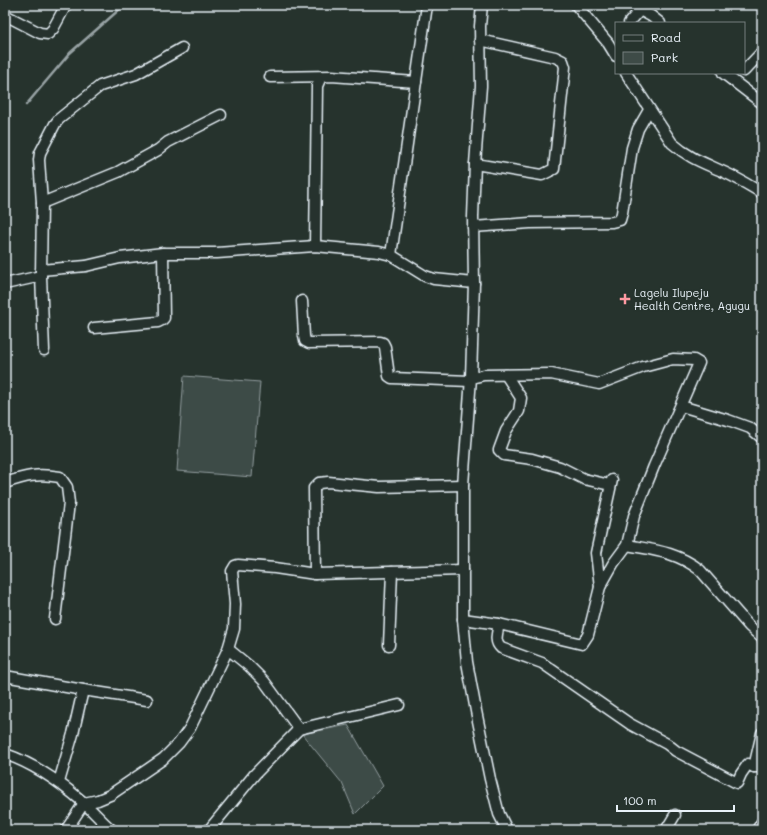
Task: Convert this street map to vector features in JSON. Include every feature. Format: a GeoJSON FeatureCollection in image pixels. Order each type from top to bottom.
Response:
{"type":"FeatureCollection","features":[{"type":"Feature","properties":{"kind":"street"},"geometry":{"type":"LineString","coordinates":[[5,15],[40,33],[48,34],[53,29],[66,5]]}},
{"type":"Feature","properties":{"kind":"street"},"geometry":{"type":"LineString","coordinates":[[391,255],[427,5]]}},
{"type":"Feature","properties":{"kind":"street"},"geometry":{"type":"LineString","coordinates":[[482,5],[480,40],[481,86],[474,164],[474,283],[470,379],[463,485],[463,619],[476,711],[490,779],[499,814],[506,830]]}},
{"type":"Feature","properties":{"kind":"street"},"geometry":{"type":"LineString","coordinates":[[576,5],[612,40],[615,52]]}},
{"type":"Feature","properties":{"kind":"street"},"geometry":{"type":"LineString","coordinates":[[630,22],[640,10],[659,22]]}},
{"type":"Feature","properties":{"kind":"street"},"geometry":{"type":"LineString","coordinates":[[474,164],[542,175],[554,169],[565,67],[563,61],[555,57],[480,40]]}},
{"type":"Feature","properties":{"kind":"street"},"geometry":{"type":"LineString","coordinates":[[44,350],[41,273],[42,203],[39,160],[40,153],[59,119],[100,86],[136,74],[182,48]]}},
{"type":"Feature","properties":{"kind":"street"},"geometry":{"type":"LineString","coordinates":[[745,70],[762,52]]}},
{"type":"Feature","properties":{"kind":"street"},"geometry":{"type":"LineString","coordinates":[[627,74],[672,143],[682,152],[699,162],[737,178],[762,193]]}},
{"type":"Feature","properties":{"kind":"street"},"geometry":{"type":"LineString","coordinates":[[724,74],[762,103]]}},
{"type":"Feature","properties":{"kind":"street"},"geometry":{"type":"LineString","coordinates":[[734,82],[741,74]]}},
{"type":"Feature","properties":{"kind":"street"},"geometry":{"type":"LineString","coordinates":[[270,77],[331,76],[416,82]]}},
{"type":"Feature","properties":{"kind":"street"},"geometry":{"type":"LineString","coordinates":[[315,246],[317,86],[321,77]]}},
{"type":"Feature","properties":{"kind":"street"},"geometry":{"type":"LineString","coordinates":[[473,227],[530,223],[612,222],[620,220],[632,148],[638,129],[649,110]]}},
{"type":"Feature","properties":{"kind":"street"},"geometry":{"type":"LineString","coordinates":[[42,203],[118,172],[158,150],[168,142],[222,115]]}},
{"type":"Feature","properties":{"kind":"street"},"geometry":{"type":"LineString","coordinates":[[5,284],[41,273],[86,266],[120,258],[163,253],[217,252],[315,246],[380,252],[391,255],[425,276],[434,279],[474,283]]}},
{"type":"Feature","properties":{"kind":"street"},"geometry":{"type":"LineString","coordinates":[[94,328],[158,322],[164,318],[163,253]]}},
{"type":"Feature","properties":{"kind":"street"},"geometry":{"type":"LineString","coordinates":[[302,302],[304,336],[308,343],[380,342],[385,346],[390,376],[392,378],[470,379],[484,375],[551,374],[599,384],[643,367],[673,359],[694,360],[699,363],[634,516],[626,545],[600,587],[588,635],[585,641],[582,644],[499,624],[463,619]]}},
{"type":"Feature","properties":{"kind":"street"},"geometry":{"type":"LineString","coordinates":[[506,375],[521,398],[519,411],[506,431],[498,450],[504,455],[532,459],[560,468],[584,479],[611,483],[596,552],[600,587]]}},
{"type":"Feature","properties":{"kind":"street"},"geometry":{"type":"LineString","coordinates":[[681,406],[750,428],[762,438]]}},
{"type":"Feature","properties":{"kind":"street"},"geometry":{"type":"LineString","coordinates":[[5,483],[30,475],[47,475],[60,477],[67,487],[69,503],[55,619]]}},
{"type":"Feature","properties":{"kind":"street"},"geometry":{"type":"LineString","coordinates":[[315,574],[314,488],[319,483],[328,482],[379,487],[463,485]]}},
{"type":"Feature","properties":{"kind":"street"},"geometry":{"type":"LineString","coordinates":[[626,545],[672,554],[691,563],[700,570],[762,638]]}},
{"type":"Feature","properties":{"kind":"street"},"geometry":{"type":"LineString","coordinates":[[66,830],[84,803],[98,800],[110,795],[163,759],[179,743],[190,728],[228,649],[235,617],[232,571],[234,566],[275,568],[315,574],[463,570]]}},
{"type":"Feature","properties":{"kind":"street"},"geometry":{"type":"LineString","coordinates":[[389,645],[392,572]]}},
{"type":"Feature","properties":{"kind":"street"},"geometry":{"type":"LineString","coordinates":[[499,624],[496,641],[501,648],[542,663],[630,724],[667,744],[676,751],[738,783],[748,764],[758,767],[762,733]]}},
{"type":"Feature","properties":{"kind":"street"},"geometry":{"type":"LineString","coordinates":[[228,649],[249,666],[264,681],[299,729]]}},
{"type":"Feature","properties":{"kind":"street"},"geometry":{"type":"LineString","coordinates":[[5,676],[147,700]]}},
{"type":"Feature","properties":{"kind":"street"},"geometry":{"type":"LineString","coordinates":[[59,782],[73,734],[83,690]]}},
{"type":"Feature","properties":{"kind":"street"},"geometry":{"type":"LineString","coordinates":[[209,830],[255,774],[299,729],[399,705]]}},
{"type":"Feature","properties":{"kind":"street"},"geometry":{"type":"LineString","coordinates":[[5,754],[32,766],[59,782],[84,803],[112,830]]}},
{"type":"Feature","properties":{"kind":"street"},"geometry":{"type":"LineString","coordinates":[[666,830],[675,815]]}},
{"type":"Feature","properties":{"kind":"street"},"geometry":{"type":"LineString","coordinates":[[757,830],[762,822]]}},
{"type":"Feature","properties":{"kind":"green space"},"geometry":{"type":"Polygon","coordinates":[[[184,376],[260,382],[252,477],[177,471],[184,376]]]}},
{"type":"Feature","properties":{"kind":"green space"},"geometry":{"type":"Polygon","coordinates":[[[348,725],[383,786],[355,814],[342,783],[302,734],[348,725]]]}},
{"type":"Feature","properties":{"kind":"waterway"},"geometry":{"type":"LineString","coordinates":[[26,105],[70,53],[121,8],[127,5]]}},
{"type":"Feature","properties":{"kind":"place","name":"Lagelu Ilupeju Health Centre, Agugu"},"geometry":{"type":"Point","coordinates":[625,299]}}]}
